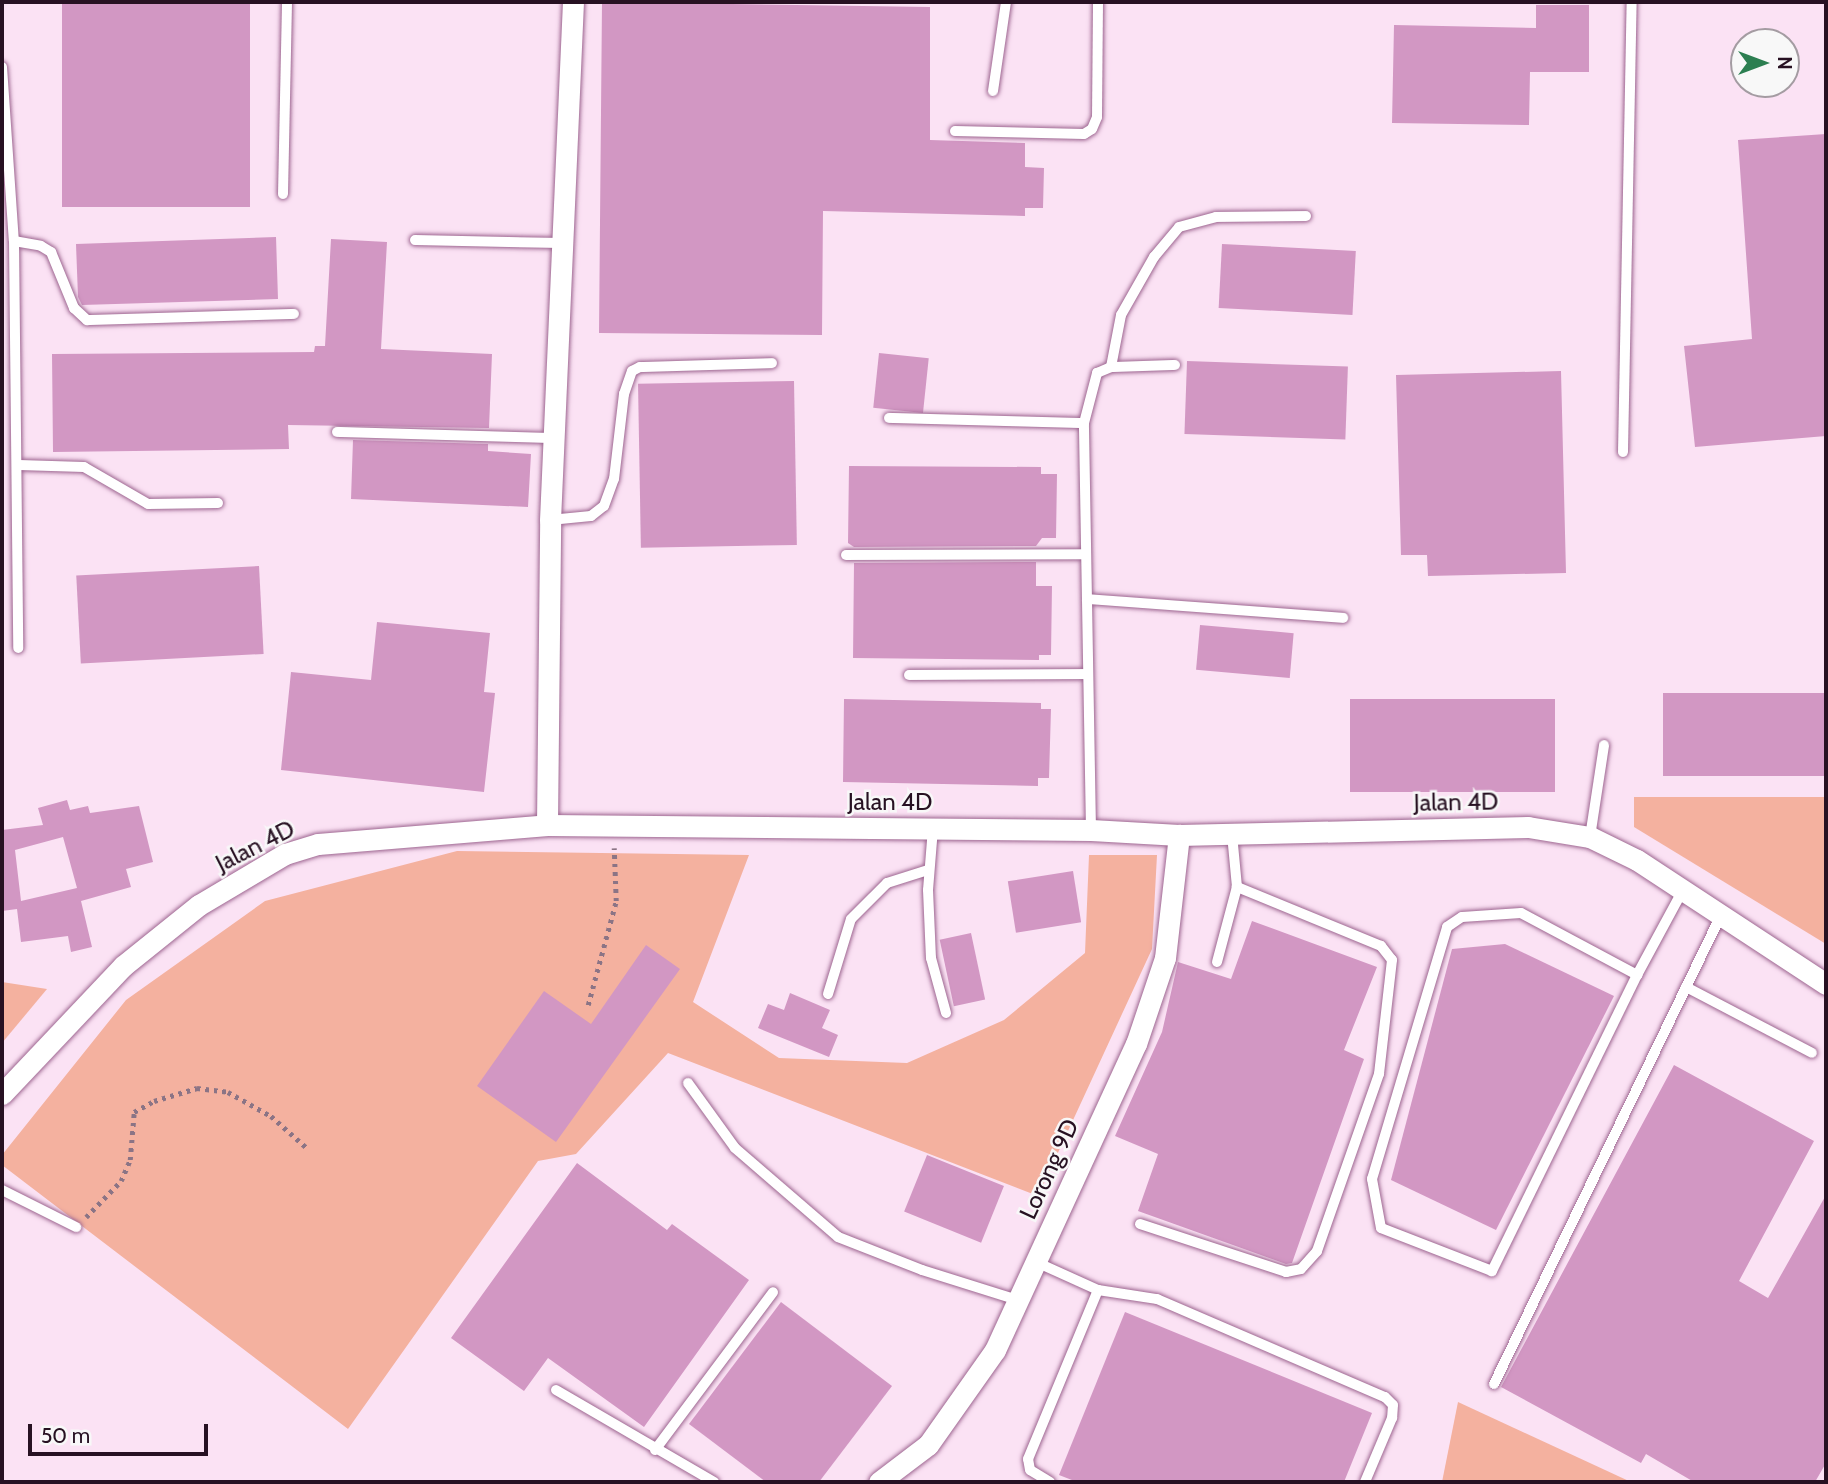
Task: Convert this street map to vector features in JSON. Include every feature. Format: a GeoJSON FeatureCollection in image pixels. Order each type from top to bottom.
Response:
{"type":"FeatureCollection","features":[{"type":"Feature","properties":{"kind":"street"},"geometry":{"type":"LineString","coordinates":[[547,825],[550,520],[573,2]]}},
{"type":"Feature","properties":{"kind":"street","name":"Jalan 4D"},"geometry":{"type":"LineString","coordinates":[[2,1094],[123,966],[199,905],[285,854],[318,844],[547,825],[1091,830],[1179,835],[1528,827],[1590,837],[1683,890],[1826,984]]}},
{"type":"Feature","properties":{"kind":"street","name":"Lorong 9D"},"geometry":{"type":"LineString","coordinates":[[879,1482],[928,1445],[995,1350],[1036,1262],[1136,1044],[1165,958],[1179,835]]}},
{"type":"Feature","properties":{"kind":"lane"},"geometry":{"type":"LineString","coordinates":[[283,194],[286,2]]}},
{"type":"Feature","properties":{"kind":"lane"},"geometry":{"type":"LineString","coordinates":[[993,91],[1006,2]]}},
{"type":"Feature","properties":{"kind":"lane"},"geometry":{"type":"LineString","coordinates":[[955,131],[1084,134],[1092,129],[1098,99],[1098,2]]}},
{"type":"Feature","properties":{"kind":"lane"},"geometry":{"type":"LineString","coordinates":[[1623,452],[1632,2]]}},
{"type":"Feature","properties":{"kind":"lane"},"geometry":{"type":"LineString","coordinates":[[2,67],[13,241],[19,465],[18,648]]}},
{"type":"Feature","properties":{"kind":"lane"},"geometry":{"type":"LineString","coordinates":[[1111,367],[1121,315],[1154,257],[1179,227],[1216,217],[1306,216]]}},
{"type":"Feature","properties":{"kind":"lane"},"geometry":{"type":"LineString","coordinates":[[415,240],[562,243]]}},
{"type":"Feature","properties":{"kind":"lane"},"geometry":{"type":"LineString","coordinates":[[13,241],[41,246],[51,252],[74,308],[87,320],[294,313]]}},
{"type":"Feature","properties":{"kind":"lane"},"geometry":{"type":"LineString","coordinates":[[550,520],[591,516],[604,506],[614,479],[624,394],[632,371],[640,367],[772,363]]}},
{"type":"Feature","properties":{"kind":"lane"},"geometry":{"type":"LineString","coordinates":[[1091,830],[1084,423],[1097,373],[1111,367],[1175,365]]}},
{"type":"Feature","properties":{"kind":"lane"},"geometry":{"type":"LineString","coordinates":[[889,418],[1084,423]]}},
{"type":"Feature","properties":{"kind":"lane"},"geometry":{"type":"LineString","coordinates":[[337,432],[554,438]]}},
{"type":"Feature","properties":{"kind":"lane"},"geometry":{"type":"LineString","coordinates":[[19,465],[84,467],[148,504],[218,503]]}},
{"type":"Feature","properties":{"kind":"lane"},"geometry":{"type":"LineString","coordinates":[[846,555],[1086,554]]}},
{"type":"Feature","properties":{"kind":"lane"},"geometry":{"type":"LineString","coordinates":[[1087,599],[1343,618]]}},
{"type":"Feature","properties":{"kind":"lane"},"geometry":{"type":"LineString","coordinates":[[909,675],[1088,674]]}},
{"type":"Feature","properties":{"kind":"lane"},"geometry":{"type":"LineString","coordinates":[[1590,837],[1604,745]]}},
{"type":"Feature","properties":{"kind":"lane"},"geometry":{"type":"LineString","coordinates":[[933,828],[928,870],[931,958],[946,1013]]}},
{"type":"Feature","properties":{"kind":"lane"},"geometry":{"type":"LineString","coordinates":[[1217,962],[1237,887],[1231,834]]}},
{"type":"Feature","properties":{"kind":"lane"},"geometry":{"type":"LineString","coordinates":[[828,994],[851,919],[887,883],[928,870]]}},
{"type":"Feature","properties":{"kind":"lane"},"geometry":{"type":"LineString","coordinates":[[1140,1224],[1286,1272],[1301,1269],[1317,1251],[1379,1074],[1392,960],[1381,946],[1237,887]]}},
{"type":"Feature","properties":{"kind":"lane"},"geometry":{"type":"LineString","coordinates":[[1637,975],[1521,914],[1462,917],[1447,927],[1372,1179],[1381,1228],[1492,1271],[1637,975],[1683,890]]}},
{"type":"Feature","properties":{"kind":"lane"},"geometry":{"type":"LineString","coordinates":[[1494,1384],[1721,915]]}},
{"type":"Feature","properties":{"kind":"lane"},"geometry":{"type":"LineString","coordinates":[[1686,988],[1812,1053]]}},
{"type":"Feature","properties":{"kind":"lane"},"geometry":{"type":"LineString","coordinates":[[688,1083],[735,1148],[838,1237],[922,1270],[1018,1300]]}},
{"type":"Feature","properties":{"kind":"lane"},"geometry":{"type":"LineString","coordinates":[[2,1190],[76,1227]]}},
{"type":"Feature","properties":{"kind":"lane"},"geometry":{"type":"LineString","coordinates":[[1036,1262],[1098,1290],[1157,1299],[1385,1397],[1393,1405],[1392,1418],[1365,1482]]}},
{"type":"Feature","properties":{"kind":"lane"},"geometry":{"type":"LineString","coordinates":[[1050,1482],[1030,1470],[1028,1459],[1098,1290]]}},
{"type":"Feature","properties":{"kind":"lane"},"geometry":{"type":"LineString","coordinates":[[655,1450],[773,1292]]}},
{"type":"Feature","properties":{"kind":"lane"},"geometry":{"type":"LineString","coordinates":[[555,1390],[714,1482]]}},
{"type":"Feature","properties":{"kind":"path"},"geometry":{"type":"LineString","coordinates":[[588,1005],[615,901],[612,826]]}},
{"type":"Feature","properties":{"kind":"path"},"geometry":{"type":"LineString","coordinates":[[76,1227],[121,1181],[130,1160],[134,1112],[155,1101],[197,1088],[228,1092],[271,1116],[308,1149]]}},
{"type":"Feature","properties":{"kind":"shaded area"},"geometry":{"type":"Polygon","coordinates":[[[1634,797],[1826,797],[1826,944],[1634,827],[1634,797]]]}},
{"type":"Feature","properties":{"kind":"shaded area"},"geometry":{"type":"Polygon","coordinates":[[[457,851],[749,855],[693,1002],[779,1058],[907,1063],[1004,1020],[1085,953],[1089,855],[1157,855],[1152,949],[1038,1196],[668,1053],[576,1154],[538,1161],[348,1429],[2,1165],[2,1155],[126,1000],[265,901],[457,851]]]}},
{"type":"Feature","properties":{"kind":"shaded area"},"geometry":{"type":"Polygon","coordinates":[[[2,982],[47,989],[2,1043],[2,982]]]}},
{"type":"Feature","properties":{"kind":"shaded area"},"geometry":{"type":"Polygon","coordinates":[[[1458,1402],[1631,1482],[1442,1482],[1458,1402]]]}},
{"type":"Feature","properties":{"kind":"building"},"geometry":{"type":"Polygon","coordinates":[[[62,2],[250,2],[250,207],[62,207],[62,2]]]}},
{"type":"Feature","properties":{"kind":"building"},"geometry":{"type":"Polygon","coordinates":[[[602,2],[930,7],[930,140],[1025,143],[1025,167],[1044,168],[1043,208],[1025,208],[1025,216],[823,211],[822,335],[599,333],[602,2]]]}},
{"type":"Feature","properties":{"kind":"building"},"geometry":{"type":"Polygon","coordinates":[[[1536,5],[1589,5],[1589,72],[1530,72],[1529,125],[1392,123],[1394,25],[1536,28],[1536,5]]]}},
{"type":"Feature","properties":{"kind":"building"},"geometry":{"type":"Polygon","coordinates":[[[1826,134],[1826,436],[1695,447],[1684,346],[1752,339],[1738,140],[1826,134]]]}},
{"type":"Feature","properties":{"kind":"building"},"geometry":{"type":"Polygon","coordinates":[[[276,237],[278,299],[82,305],[78,297],[76,244],[276,237]]]}},
{"type":"Feature","properties":{"kind":"building"},"geometry":{"type":"Polygon","coordinates":[[[331,239],[387,242],[381,349],[492,354],[489,428],[288,425],[289,449],[53,452],[52,354],[314,352],[315,346],[325,346],[331,239]]]}},
{"type":"Feature","properties":{"kind":"building"},"geometry":{"type":"Polygon","coordinates":[[[1222,244],[1356,251],[1352,315],[1219,308],[1222,244]]]}},
{"type":"Feature","properties":{"kind":"building"},"geometry":{"type":"Polygon","coordinates":[[[879,353],[929,358],[923,413],[873,408],[879,353]]]}},
{"type":"Feature","properties":{"kind":"building"},"geometry":{"type":"Polygon","coordinates":[[[1187,361],[1348,367],[1345,440],[1184,434],[1187,361]]]}},
{"type":"Feature","properties":{"kind":"building"},"geometry":{"type":"Polygon","coordinates":[[[1561,371],[1566,573],[1428,576],[1427,555],[1401,555],[1396,375],[1561,371]]]}},
{"type":"Feature","properties":{"kind":"building"},"geometry":{"type":"Polygon","coordinates":[[[794,381],[797,545],[641,548],[638,384],[794,381]]]}},
{"type":"Feature","properties":{"kind":"building"},"geometry":{"type":"Polygon","coordinates":[[[353,440],[488,444],[488,451],[531,454],[528,507],[351,499],[353,440]]]}},
{"type":"Feature","properties":{"kind":"building"},"geometry":{"type":"Polygon","coordinates":[[[849,466],[1041,467],[1041,474],[1057,474],[1056,538],[1042,538],[1036,546],[854,547],[848,543],[849,466]]]}},
{"type":"Feature","properties":{"kind":"building"},"geometry":{"type":"Polygon","coordinates":[[[1036,562],[1036,586],[1052,586],[1051,655],[1039,655],[1039,660],[853,658],[854,563],[1036,562]]]}},
{"type":"Feature","properties":{"kind":"building"},"geometry":{"type":"Polygon","coordinates":[[[259,566],[264,654],[81,663],[76,576],[259,566]]]}},
{"type":"Feature","properties":{"kind":"building"},"geometry":{"type":"Polygon","coordinates":[[[377,622],[490,633],[484,692],[495,693],[484,792],[281,770],[291,672],[371,680],[377,622]]]}},
{"type":"Feature","properties":{"kind":"building"},"geometry":{"type":"Polygon","coordinates":[[[1200,625],[1294,633],[1290,678],[1196,670],[1200,625]]]}},
{"type":"Feature","properties":{"kind":"building"},"geometry":{"type":"Polygon","coordinates":[[[1663,693],[1826,693],[1826,776],[1663,776],[1663,693]]]}},
{"type":"Feature","properties":{"kind":"building"},"geometry":{"type":"Polygon","coordinates":[[[844,699],[1041,703],[1041,709],[1051,709],[1049,778],[1038,778],[1038,786],[843,782],[844,699]]]}},
{"type":"Feature","properties":{"kind":"building"},"geometry":{"type":"Polygon","coordinates":[[[1350,699],[1555,699],[1555,792],[1350,792],[1350,699]]]}},
{"type":"Feature","properties":{"kind":"building"},"geometry":{"type":"Polygon","coordinates":[[[67,800],[70,810],[88,806],[90,813],[139,806],[153,862],[126,869],[131,887],[81,901],[92,947],[71,952],[68,936],[21,942],[17,909],[2,911],[2,830],[43,825],[38,808],[67,800]],[[63,837],[15,850],[21,901],[77,888],[63,837]]]}},
{"type":"Feature","properties":{"kind":"building"},"geometry":{"type":"Polygon","coordinates":[[[1073,871],[1081,922],[1016,933],[1008,881],[1073,871]]]}},
{"type":"Feature","properties":{"kind":"building"},"geometry":{"type":"Polygon","coordinates":[[[1252,921],[1377,967],[1344,1050],[1364,1059],[1292,1263],[1286,1264],[1138,1211],[1158,1154],[1115,1136],[1162,1032],[1178,962],[1231,979],[1252,921]]]}},
{"type":"Feature","properties":{"kind":"building"},"geometry":{"type":"Polygon","coordinates":[[[971,933],[985,1000],[954,1006],[940,940],[971,933]]]}},
{"type":"Feature","properties":{"kind":"building"},"geometry":{"type":"Polygon","coordinates":[[[1505,944],[1614,996],[1496,1230],[1391,1180],[1452,949],[1505,944]]]}},
{"type":"Feature","properties":{"kind":"building"},"geometry":{"type":"Polygon","coordinates":[[[646,945],[680,969],[556,1142],[477,1086],[544,991],[591,1024],[646,945]]]}},
{"type":"Feature","properties":{"kind":"building"},"geometry":{"type":"Polygon","coordinates":[[[790,993],[830,1010],[822,1028],[838,1035],[829,1057],[758,1028],[768,1004],[784,1010],[790,993]]]}},
{"type":"Feature","properties":{"kind":"building"},"geometry":{"type":"Polygon","coordinates":[[[1674,1065],[1814,1141],[1739,1281],[1768,1298],[1826,1195],[1826,1463],[1815,1482],[1694,1482],[1646,1454],[1641,1463],[1501,1387],[1674,1065]]]}},
{"type":"Feature","properties":{"kind":"building"},"geometry":{"type":"Polygon","coordinates":[[[927,1155],[1004,1186],[981,1243],[904,1212],[927,1155]]]}},
{"type":"Feature","properties":{"kind":"building"},"geometry":{"type":"Polygon","coordinates":[[[577,1163],[667,1230],[672,1224],[749,1280],[644,1427],[548,1358],[524,1391],[451,1338],[577,1163]]]}},
{"type":"Feature","properties":{"kind":"building"},"geometry":{"type":"Polygon","coordinates":[[[781,1302],[892,1386],[819,1482],[766,1482],[689,1424],[781,1302]]]}},
{"type":"Feature","properties":{"kind":"building"},"geometry":{"type":"Polygon","coordinates":[[[1125,1312],[1372,1413],[1344,1482],[1077,1482],[1059,1475],[1125,1312]]]}}]}
